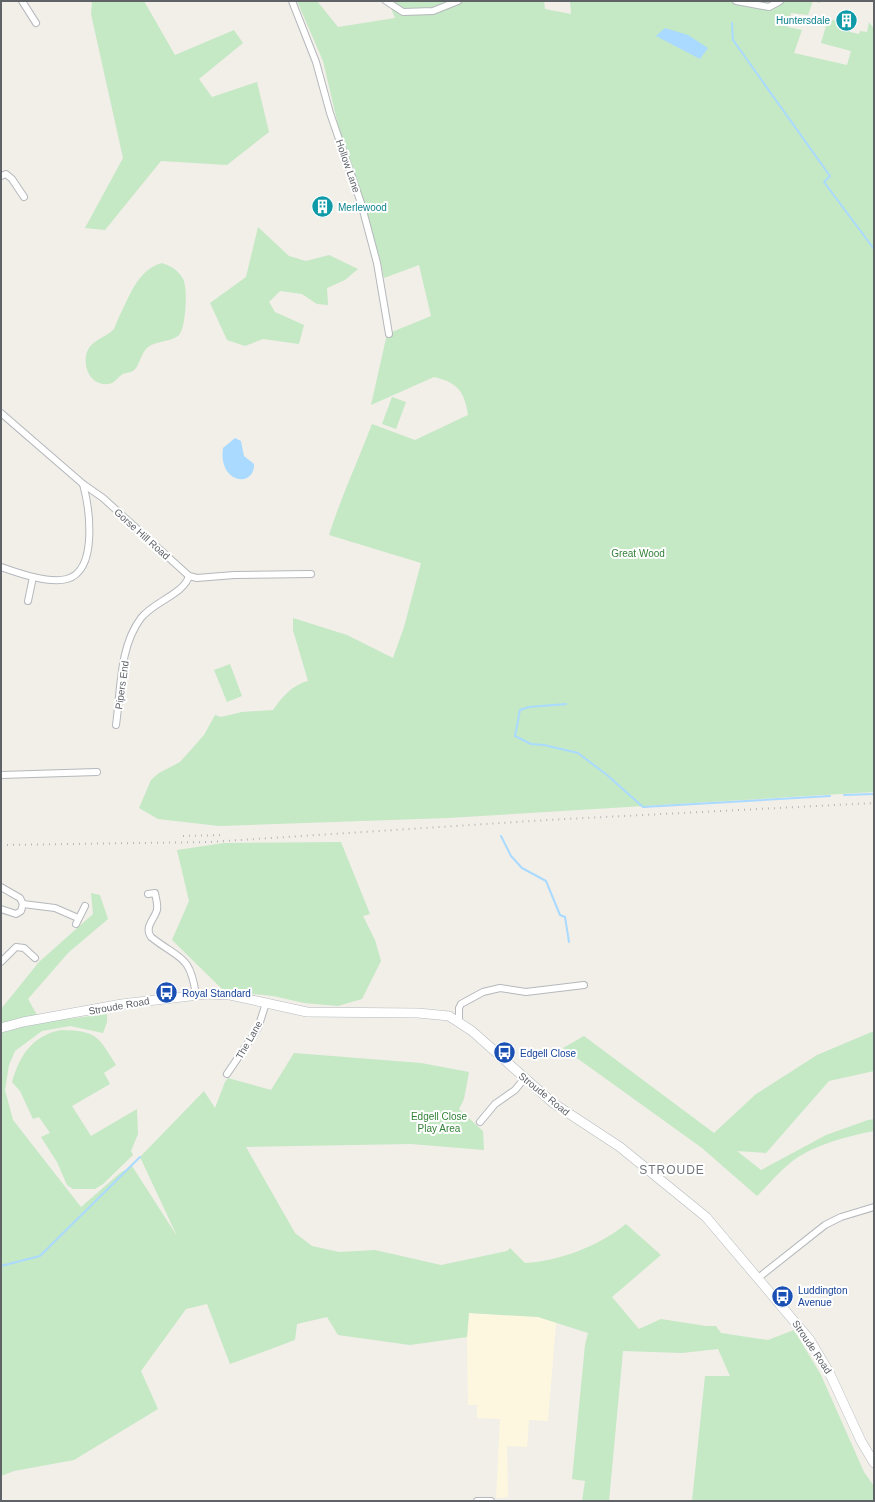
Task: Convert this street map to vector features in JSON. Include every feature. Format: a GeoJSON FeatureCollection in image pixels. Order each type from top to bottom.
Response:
{"type":"FeatureCollection","features":[{"type":"Feature","properties":{"kind":"street"},"geometry":{"type":"LineString","coordinates":[[22,1],[36,23]]}},
{"type":"Feature","properties":{"kind":"street","name":"Hollow Lane"},"geometry":{"type":"LineString","coordinates":[[292,1],[316,62],[330,113],[361,203],[377,263],[389,334]]}},
{"type":"Feature","properties":{"kind":"street"},"geometry":{"type":"LineString","coordinates":[[386,1],[403,12],[433,11],[458,1]]}},
{"type":"Feature","properties":{"kind":"street"},"geometry":{"type":"LineString","coordinates":[[736,1],[769,7],[780,1]]}},
{"type":"Feature","properties":{"kind":"street"},"geometry":{"type":"LineString","coordinates":[[1,176],[6,174],[12,179],[24,197]]}},
{"type":"Feature","properties":{"kind":"street","name":"Gorse Hill Road"},"geometry":{"type":"LineString","coordinates":[[1,413],[83,484],[103,498],[189,576]]}},
{"type":"Feature","properties":{"kind":"street"},"geometry":{"type":"LineString","coordinates":[[1,567],[33,577],[58,580],[68,579],[81,567],[85,557],[90,533],[89,507],[83,484]]}},
{"type":"Feature","properties":{"kind":"street"},"geometry":{"type":"LineString","coordinates":[[189,576],[197,578],[234,574],[311,574]]}},
{"type":"Feature","properties":{"kind":"street","name":"Pipers End"},"geometry":{"type":"LineString","coordinates":[[116,725],[121,676],[128,648],[135,629],[147,611],[186,584],[189,576]]}},
{"type":"Feature","properties":{"kind":"street"},"geometry":{"type":"LineString","coordinates":[[28,601],[33,577]]}},
{"type":"Feature","properties":{"kind":"street"},"geometry":{"type":"LineString","coordinates":[[1,775],[97,772]]}},
{"type":"Feature","properties":{"kind":"street"},"geometry":{"type":"LineString","coordinates":[[1,887],[20,898],[23,904],[20,911],[16,914],[1,909]]}},
{"type":"Feature","properties":{"kind":"street"},"geometry":{"type":"LineString","coordinates":[[148,894],[155,893],[157,907],[149,926],[149,934],[154,940],[178,955],[189,966],[196,996]]}},
{"type":"Feature","properties":{"kind":"street"},"geometry":{"type":"LineString","coordinates":[[23,904],[55,908],[78,918]]}},
{"type":"Feature","properties":{"kind":"street"},"geometry":{"type":"LineString","coordinates":[[76,924],[85,906]]}},
{"type":"Feature","properties":{"kind":"street"},"geometry":{"type":"LineString","coordinates":[[1,962],[16,947],[24,948],[35,958]]}},
{"type":"Feature","properties":{"kind":"street"},"geometry":{"type":"LineString","coordinates":[[449,1016],[459,1008],[463,1002],[483,992],[500,988],[526,992],[584,985]]}},
{"type":"Feature","properties":{"kind":"street","name":"Stroude Road"},"geometry":{"type":"LineString","coordinates":[[1,1028],[23,1022],[122,1004],[196,996],[230,995],[307,1012],[418,1013],[449,1016],[459,1022],[524,1079],[570,1115],[620,1147],[706,1217],[804,1332],[818,1352],[833,1380],[861,1441],[874,1463]]}},
{"type":"Feature","properties":{"kind":"street","name":"The Lane"},"geometry":{"type":"LineString","coordinates":[[227,1074],[258,1028],[266,1004]]}},
{"type":"Feature","properties":{"kind":"street"},"geometry":{"type":"LineString","coordinates":[[459,1008],[459,1022]]}},
{"type":"Feature","properties":{"kind":"street"},"geometry":{"type":"LineString","coordinates":[[480,1122],[495,1104],[515,1090],[524,1079]]}},
{"type":"Feature","properties":{"kind":"street"},"geometry":{"type":"LineString","coordinates":[[758,1278],[825,1225],[841,1216],[874,1206]]}},
{"type":"Feature","properties":{"kind":"street"},"geometry":{"type":"LineString","coordinates":[[477,1501],[491,1501]]}},
{"type":"Feature","properties":{"kind":"shaded area"},"geometry":{"type":"Polygon","coordinates":[[[469,1313],[538,1317],[556,1323],[548,1421],[529,1420],[527,1447],[507,1446],[508,1497],[496,1498],[500,1419],[477,1418],[477,1405],[468,1405],[467,1337],[469,1313]]]}},
{"type":"Feature","properties":{"kind":"green space"},"geometry":{"type":"Polygon","coordinates":[[[92,1],[144,1],[175,55],[234,30],[243,43],[199,79],[212,97],[257,82],[269,132],[227,165],[161,161],[105,230],[85,228],[123,158],[91,14],[92,1]]]}},
{"type":"Feature","properties":{"kind":"green space","name":"Great Wood"},"geometry":{"type":"Polygon","coordinates":[[[297,1],[317,1],[338,27],[395,18],[388,1],[544,1],[545,9],[571,14],[570,1],[813,1],[808,15],[791,13],[788,27],[802,30],[794,53],[847,65],[851,51],[821,43],[828,19],[852,24],[850,32],[859,34],[860,31],[867,32],[869,22],[874,29],[874,792],[448,818],[219,826],[158,819],[139,808],[151,780],[159,773],[180,762],[204,735],[215,715],[221,717],[242,712],[273,710],[288,692],[297,685],[308,681],[293,630],[293,618],[347,635],[393,658],[404,627],[421,563],[329,535],[372,424],[415,440],[468,415],[465,400],[458,389],[449,382],[434,377],[371,405],[387,334],[431,316],[419,265],[384,278],[379,255],[338,125],[323,61],[297,1]]]}},
{"type":"Feature","properties":{"kind":"green space"},"geometry":{"type":"Polygon","coordinates":[[[258,227],[289,256],[306,261],[329,255],[358,269],[345,280],[327,288],[328,305],[317,304],[302,294],[280,291],[269,302],[275,312],[304,325],[299,344],[263,339],[245,346],[227,340],[210,303],[246,277],[258,227]]]}},
{"type":"Feature","properties":{"kind":"green space"},"geometry":{"type":"Polygon","coordinates":[[[162,263],[177,271],[185,283],[185,316],[179,335],[175,338],[149,346],[144,351],[135,370],[123,374],[115,381],[108,384],[97,382],[89,374],[87,369],[86,358],[89,348],[92,344],[114,329],[135,285],[146,271],[153,266],[162,263]]]}},
{"type":"Feature","properties":{"kind":"green space"},"geometry":{"type":"Polygon","coordinates":[[[392,397],[406,402],[396,429],[382,424],[392,397]]]}},
{"type":"Feature","properties":{"kind":"green space"},"geometry":{"type":"Polygon","coordinates":[[[230,664],[242,696],[227,702],[214,670],[230,664]]]}},
{"type":"Feature","properties":{"kind":"green space"},"geometry":{"type":"Polygon","coordinates":[[[341,842],[370,914],[363,916],[375,940],[381,961],[362,999],[338,1006],[304,1003],[273,996],[227,991],[222,989],[172,940],[189,901],[177,850],[224,843],[341,842]]]}},
{"type":"Feature","properties":{"kind":"green space"},"geometry":{"type":"Polygon","coordinates":[[[91,893],[100,895],[108,919],[68,953],[28,999],[37,1015],[1,1023],[1,1009],[39,962],[93,914],[91,893]]]}},
{"type":"Feature","properties":{"kind":"green space","name":"Edgell Close Play Area"},"geometry":{"type":"Polygon","coordinates":[[[107,1014],[107,1022],[103,1033],[70,1026],[42,1031],[15,1051],[9,1065],[5,1090],[13,1120],[81,1207],[120,1173],[132,1166],[177,1236],[140,1157],[204,1091],[215,1108],[228,1078],[271,1090],[294,1053],[421,1063],[469,1072],[464,1099],[459,1109],[483,1131],[484,1150],[411,1144],[246,1147],[295,1233],[312,1246],[339,1252],[375,1250],[441,1265],[507,1251],[510,1248],[525,1263],[552,1259],[578,1251],[604,1239],[626,1224],[661,1255],[612,1297],[639,1329],[661,1319],[706,1326],[716,1326],[721,1333],[768,1340],[794,1330],[821,1375],[864,1472],[874,1486],[874,1501],[692,1501],[705,1376],[730,1376],[718,1349],[682,1353],[623,1351],[609,1501],[582,1501],[585,1481],[572,1479],[585,1345],[588,1333],[538,1317],[469,1313],[467,1337],[410,1345],[338,1335],[327,1317],[297,1324],[295,1340],[230,1364],[207,1304],[186,1309],[141,1371],[158,1409],[74,1460],[14,1471],[1,1476],[1,1033],[35,1023],[107,1014]]]}},
{"type":"Feature","properties":{"kind":"green space"},"geometry":{"type":"Polygon","coordinates":[[[61,1030],[82,1032],[95,1037],[105,1047],[116,1065],[104,1073],[110,1084],[72,1106],[91,1136],[137,1109],[138,1134],[131,1151],[133,1155],[103,1184],[95,1189],[73,1189],[67,1185],[57,1162],[41,1137],[50,1133],[39,1117],[33,1119],[20,1091],[12,1082],[23,1055],[29,1048],[42,1037],[61,1030]]]}},
{"type":"Feature","properties":{"kind":"green space"},"geometry":{"type":"Polygon","coordinates":[[[874,1031],[874,1071],[829,1081],[766,1153],[737,1151],[761,1170],[826,1135],[868,1120],[874,1119],[874,1131],[830,1142],[798,1157],[777,1175],[757,1196],[702,1148],[563,1048],[584,1036],[714,1133],[756,1094],[817,1055],[874,1031]]]}},
{"type":"Feature","properties":{"kind":"water"},"geometry":{"type":"Polygon","coordinates":[[[665,28],[688,35],[708,48],[700,59],[656,36],[665,28]]]}},
{"type":"Feature","properties":{"kind":"water"},"geometry":{"type":"Polygon","coordinates":[[[235,438],[241,441],[244,456],[254,464],[253,472],[249,477],[243,479],[231,475],[226,469],[223,460],[223,448],[235,438]]]}},
{"type":"Feature","properties":{"kind":"waterway"},"geometry":{"type":"LineString","coordinates":[[732,23],[733,40],[830,176],[824,182],[874,249]]}},
{"type":"Feature","properties":{"kind":"waterway"},"geometry":{"type":"LineString","coordinates":[[566,704],[529,707],[520,710],[515,736],[531,744],[544,745],[578,753],[607,775],[643,807],[830,796]]}},
{"type":"Feature","properties":{"kind":"waterway"},"geometry":{"type":"LineString","coordinates":[[844,795],[874,794]]}},
{"type":"Feature","properties":{"kind":"waterway"},"geometry":{"type":"LineString","coordinates":[[501,836],[511,856],[522,868],[546,881],[560,915],[565,917],[569,942]]}},
{"type":"Feature","properties":{"kind":"waterway"},"geometry":{"type":"LineString","coordinates":[[1,1266],[40,1256],[140,1157]]}},
{"type":"Feature","properties":{"kind":"railway"},"geometry":{"type":"LineString","coordinates":[[1,845],[210,842],[547,820],[874,803]]}},
{"type":"Feature","properties":{"kind":"railway"},"geometry":{"type":"LineString","coordinates":[[183,836],[225,835]]}},
{"type":"Feature","properties":{"kind":"place","name":"Huntersdale"},"geometry":{"type":"Point","coordinates":[846,20]}},
{"type":"Feature","properties":{"kind":"place","name":"Merlewood"},"geometry":{"type":"Point","coordinates":[323,207]}},
{"type":"Feature","properties":{"kind":"place","name":"Royal Standard"},"geometry":{"type":"Point","coordinates":[167,993]}},
{"type":"Feature","properties":{"kind":"place","name":"Edgell Close"},"geometry":{"type":"Point","coordinates":[504,1053]}},
{"type":"Feature","properties":{"kind":"place","name":"Luddington Avenue"},"geometry":{"type":"Point","coordinates":[782,1296]}},
{"type":"Feature","properties":{"kind":"district","name":"STROUDE"},"geometry":{"type":"Point","coordinates":[672,1170]}}]}
